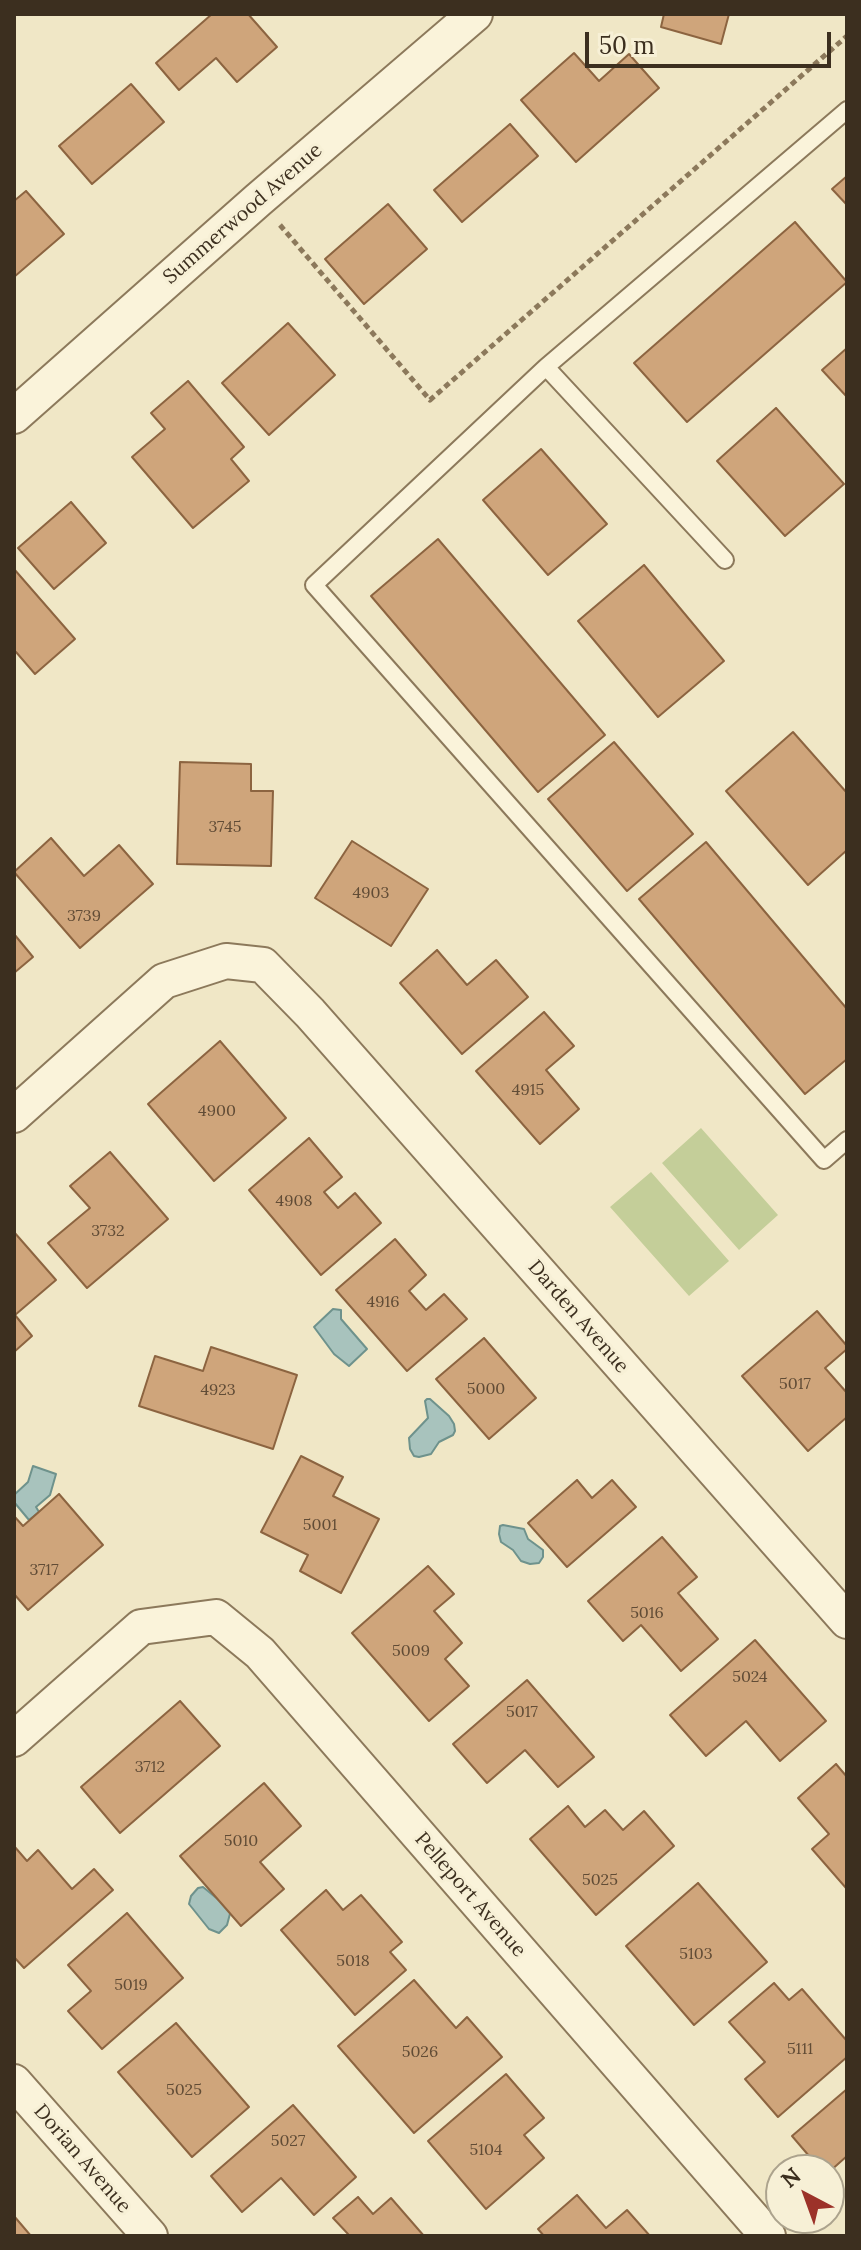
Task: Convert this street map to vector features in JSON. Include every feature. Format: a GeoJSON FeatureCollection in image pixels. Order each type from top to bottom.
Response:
{"type":"FeatureCollection","features":[{"type":"Feature","properties":{"kind":"street","name":"Summerwood Avenue"},"geometry":{"type":"LineString","coordinates":[[14,416],[258,200],[475,14]]}},
{"type":"Feature","properties":{"kind":"street","name":"Darden Avenue"},"geometry":{"type":"LineString","coordinates":[[14,1115],[164,981],[226,961],[263,965],[310,1013],[847,1621]]}},
{"type":"Feature","properties":{"kind":"street","name":"Pelleport Avenue"},"geometry":{"type":"LineString","coordinates":[[14,1739],[141,1627],[216,1617],[260,1653],[768,2236]]}},
{"type":"Feature","properties":{"kind":"street","name":"Dorian Avenue"},"geometry":{"type":"LineString","coordinates":[[14,2082],[150,2236]]}},
{"type":"Feature","properties":{"kind":"lane"},"geometry":{"type":"LineString","coordinates":[[847,110],[546,367],[314,585],[824,1160],[847,1140]]}},
{"type":"Feature","properties":{"kind":"lane"},"geometry":{"type":"LineString","coordinates":[[546,367],[725,560]]}},
{"type":"Feature","properties":{"kind":"path"},"geometry":{"type":"LineString","coordinates":[[258,200],[430,400],[847,36]]}},
{"type":"Feature","properties":{"kind":"green space"},"geometry":{"type":"Polygon","coordinates":[[[701,1128],[778,1215],[739,1250],[662,1163],[701,1128]]]}},
{"type":"Feature","properties":{"kind":"green space"},"geometry":{"type":"Polygon","coordinates":[[[651,1172],[729,1261],[689,1296],[610,1207],[651,1172]]]}},
{"type":"Feature","properties":{"kind":"water"},"geometry":{"type":"Polygon","coordinates":[[[333,1309],[341,1310],[341,1319],[367,1349],[349,1366],[334,1354],[314,1327],[333,1309]]]}},
{"type":"Feature","properties":{"kind":"water"},"geometry":{"type":"Polygon","coordinates":[[[427,1399],[449,1416],[455,1431],[439,1442],[431,1454],[419,1457],[414,1456],[410,1449],[409,1438],[428,1418],[427,1399]]]}},
{"type":"Feature","properties":{"kind":"water"},"geometry":{"type":"Polygon","coordinates":[[[33,1466],[56,1474],[50,1495],[36,1507],[39,1512],[29,1520],[14,1502],[14,1495],[28,1482],[33,1466]]]}},
{"type":"Feature","properties":{"kind":"water"},"geometry":{"type":"Polygon","coordinates":[[[503,1525],[524,1529],[528,1539],[543,1550],[539,1563],[521,1561],[513,1550],[501,1542],[499,1534],[503,1525]]]}},
{"type":"Feature","properties":{"kind":"water"},"geometry":{"type":"Polygon","coordinates":[[[203,1887],[231,1910],[227,1925],[219,1933],[209,1929],[189,1904],[191,1896],[203,1887]]]}},
{"type":"Feature","properties":{"kind":"building"},"geometry":{"type":"Polygon","coordinates":[[[212,14],[248,14],[277,47],[237,82],[216,58],[179,90],[156,63],[212,14]]]}},
{"type":"Feature","properties":{"kind":"building"},"geometry":{"type":"Polygon","coordinates":[[[664,14],[729,14],[721,44],[661,27],[664,14]]]}},
{"type":"Feature","properties":{"kind":"building"},"geometry":{"type":"Polygon","coordinates":[[[574,53],[599,81],[629,54],[659,88],[576,162],[521,100],[574,53]]]}},
{"type":"Feature","properties":{"kind":"building"},"geometry":{"type":"Polygon","coordinates":[[[131,84],[164,122],[92,184],[59,146],[131,84]]]}},
{"type":"Feature","properties":{"kind":"building"},"geometry":{"type":"Polygon","coordinates":[[[510,124],[538,156],[462,222],[434,190],[510,124]]]}},
{"type":"Feature","properties":{"kind":"building"},"geometry":{"type":"Polygon","coordinates":[[[847,176],[847,205],[832,189],[847,176]]]}},
{"type":"Feature","properties":{"kind":"building"},"geometry":{"type":"Polygon","coordinates":[[[26,191],[64,234],[14,277],[14,201],[26,191]]]}},
{"type":"Feature","properties":{"kind":"building"},"geometry":{"type":"Polygon","coordinates":[[[388,204],[427,249],[364,304],[325,259],[388,204]]]}},
{"type":"Feature","properties":{"kind":"building"},"geometry":{"type":"Polygon","coordinates":[[[795,222],[847,282],[687,422],[634,363],[795,222]]]}},
{"type":"Feature","properties":{"kind":"building"},"geometry":{"type":"Polygon","coordinates":[[[288,323],[335,375],[269,435],[222,383],[288,323]]]}},
{"type":"Feature","properties":{"kind":"building"},"geometry":{"type":"Polygon","coordinates":[[[847,348],[847,397],[822,370],[847,348]]]}},
{"type":"Feature","properties":{"kind":"building"},"geometry":{"type":"Polygon","coordinates":[[[188,381],[244,447],[231,459],[249,481],[193,528],[132,457],[165,429],[151,413],[188,381]]]}},
{"type":"Feature","properties":{"kind":"building"},"geometry":{"type":"Polygon","coordinates":[[[776,408],[844,484],[785,536],[717,461],[776,408]]]}},
{"type":"Feature","properties":{"kind":"building"},"geometry":{"type":"Polygon","coordinates":[[[541,449],[607,524],[548,575],[483,500],[541,449]]]}},
{"type":"Feature","properties":{"kind":"building"},"geometry":{"type":"Polygon","coordinates":[[[71,502],[106,543],[54,589],[18,548],[71,502]]]}},
{"type":"Feature","properties":{"kind":"building"},"geometry":{"type":"Polygon","coordinates":[[[438,539],[605,735],[538,792],[371,596],[438,539]]]}},
{"type":"Feature","properties":{"kind":"building"},"geometry":{"type":"Polygon","coordinates":[[[644,565],[724,661],[658,717],[578,621],[644,565]]]}},
{"type":"Feature","properties":{"kind":"building"},"geometry":{"type":"Polygon","coordinates":[[[14,569],[75,639],[35,674],[16,652],[14,654],[14,569]]]}},
{"type":"Feature","properties":{"kind":"building"},"geometry":{"type":"Polygon","coordinates":[[[793,732],[847,793],[847,850],[808,885],[726,791],[793,732]]]}},
{"type":"Feature","properties":{"kind":"building"},"geometry":{"type":"Polygon","coordinates":[[[614,742],[693,834],[627,891],[548,799],[614,742]]]}},
{"type":"Feature","properties":{"kind":"building"},"geometry":{"type":"Polygon","coordinates":[[[180,762],[251,764],[251,791],[273,791],[271,866],[177,864],[180,762]]]}},
{"type":"Feature","properties":{"kind":"building"},"geometry":{"type":"Polygon","coordinates":[[[51,838],[84,876],[119,845],[153,884],[80,948],[14,872],[51,838]]]}},
{"type":"Feature","properties":{"kind":"building"},"geometry":{"type":"Polygon","coordinates":[[[352,841],[428,889],[391,946],[315,898],[352,841]]]}},
{"type":"Feature","properties":{"kind":"building"},"geometry":{"type":"Polygon","coordinates":[[[706,842],[847,1009],[847,1059],[805,1094],[639,899],[706,842]]]}},
{"type":"Feature","properties":{"kind":"building"},"geometry":{"type":"Polygon","coordinates":[[[14,934],[33,957],[14,973],[14,934]]]}},
{"type":"Feature","properties":{"kind":"building"},"geometry":{"type":"Polygon","coordinates":[[[437,950],[467,985],[496,960],[528,997],[462,1054],[400,983],[437,950]]]}},
{"type":"Feature","properties":{"kind":"building"},"geometry":{"type":"Polygon","coordinates":[[[544,1012],[574,1046],[546,1070],[579,1109],[540,1144],[476,1071],[544,1012]]]}},
{"type":"Feature","properties":{"kind":"building"},"geometry":{"type":"Polygon","coordinates":[[[220,1041],[286,1118],[214,1181],[148,1104],[220,1041]]]}},
{"type":"Feature","properties":{"kind":"building"},"geometry":{"type":"Polygon","coordinates":[[[309,1138],[342,1177],[324,1192],[338,1208],[355,1193],[381,1223],[321,1275],[249,1190],[309,1138]]]}},
{"type":"Feature","properties":{"kind":"building"},"geometry":{"type":"Polygon","coordinates":[[[110,1152],[168,1219],[87,1288],[48,1243],[90,1208],[70,1186],[110,1152]]]}},
{"type":"Feature","properties":{"kind":"building"},"geometry":{"type":"Polygon","coordinates":[[[14,1232],[56,1280],[15,1315],[32,1336],[14,1352],[14,1232]]]}},
{"type":"Feature","properties":{"kind":"building"},"geometry":{"type":"Polygon","coordinates":[[[395,1239],[426,1275],[409,1291],[426,1310],[444,1294],[467,1319],[407,1371],[336,1290],[395,1239]]]}},
{"type":"Feature","properties":{"kind":"building"},"geometry":{"type":"Polygon","coordinates":[[[817,1311],[847,1346],[825,1368],[847,1393],[847,1417],[808,1451],[742,1376],[817,1311]]]}},
{"type":"Feature","properties":{"kind":"building"},"geometry":{"type":"Polygon","coordinates":[[[484,1338],[536,1398],[489,1439],[436,1379],[484,1338]]]}},
{"type":"Feature","properties":{"kind":"building"},"geometry":{"type":"Polygon","coordinates":[[[211,1347],[297,1375],[273,1449],[139,1406],[155,1356],[203,1371],[211,1347]]]}},
{"type":"Feature","properties":{"kind":"building"},"geometry":{"type":"Polygon","coordinates":[[[301,1456],[343,1477],[333,1496],[379,1519],[341,1593],[300,1571],[308,1555],[261,1532],[301,1456]]]}},
{"type":"Feature","properties":{"kind":"building"},"geometry":{"type":"Polygon","coordinates":[[[577,1480],[592,1498],[612,1480],[636,1507],[567,1567],[528,1523],[577,1480]]]}},
{"type":"Feature","properties":{"kind":"building"},"geometry":{"type":"Polygon","coordinates":[[[59,1494],[103,1545],[28,1610],[14,1594],[14,1516],[23,1526],[59,1494]]]}},
{"type":"Feature","properties":{"kind":"building"},"geometry":{"type":"Polygon","coordinates":[[[662,1537],[697,1577],[678,1593],[718,1639],[681,1671],[641,1625],[623,1641],[588,1601],[662,1537]]]}},
{"type":"Feature","properties":{"kind":"building"},"geometry":{"type":"Polygon","coordinates":[[[428,1566],[454,1594],[434,1611],[462,1643],[445,1659],[469,1686],[429,1721],[352,1633],[428,1566]]]}},
{"type":"Feature","properties":{"kind":"building"},"geometry":{"type":"Polygon","coordinates":[[[755,1640],[826,1721],[780,1761],[746,1721],[706,1756],[670,1715],[755,1640]]]}},
{"type":"Feature","properties":{"kind":"building"},"geometry":{"type":"Polygon","coordinates":[[[527,1680],[594,1757],[558,1787],[525,1750],[487,1783],[453,1744],[527,1680]]]}},
{"type":"Feature","properties":{"kind":"building"},"geometry":{"type":"Polygon","coordinates":[[[180,1701],[220,1746],[120,1833],[81,1787],[180,1701]]]}},
{"type":"Feature","properties":{"kind":"building"},"geometry":{"type":"Polygon","coordinates":[[[836,1764],[847,1777],[846,1888],[812,1849],[829,1834],[798,1798],[836,1764]]]}},
{"type":"Feature","properties":{"kind":"building"},"geometry":{"type":"Polygon","coordinates":[[[264,1783],[301,1826],[260,1862],[284,1889],[241,1926],[180,1856],[264,1783]]]}},
{"type":"Feature","properties":{"kind":"building"},"geometry":{"type":"Polygon","coordinates":[[[568,1806],[585,1827],[605,1810],[623,1830],[644,1811],[674,1846],[596,1915],[530,1839],[568,1806]]]}},
{"type":"Feature","properties":{"kind":"building"},"geometry":{"type":"Polygon","coordinates":[[[14,1846],[27,1861],[38,1850],[72,1889],[94,1869],[113,1890],[24,1968],[14,1957],[14,1846]]]}},
{"type":"Feature","properties":{"kind":"building"},"geometry":{"type":"Polygon","coordinates":[[[698,1883],[767,1962],[694,2025],[626,1946],[698,1883]]]}},
{"type":"Feature","properties":{"kind":"building"},"geometry":{"type":"Polygon","coordinates":[[[326,1890],[343,1910],[361,1895],[402,1942],[390,1952],[406,1970],[355,2015],[281,1930],[326,1890]]]}},
{"type":"Feature","properties":{"kind":"building"},"geometry":{"type":"Polygon","coordinates":[[[127,1913],[183,1978],[102,2049],[68,2011],[91,1991],[68,1965],[127,1913]]]}},
{"type":"Feature","properties":{"kind":"building"},"geometry":{"type":"Polygon","coordinates":[[[414,1980],[456,2028],[467,2017],[502,2057],[414,2133],[338,2046],[414,1980]]]}},
{"type":"Feature","properties":{"kind":"building"},"geometry":{"type":"Polygon","coordinates":[[[774,1983],[789,2000],[802,1989],[847,2041],[847,2057],[778,2117],[745,2079],[765,2062],[729,2022],[774,1983]]]}},
{"type":"Feature","properties":{"kind":"building"},"geometry":{"type":"Polygon","coordinates":[[[176,2023],[249,2107],[192,2157],[118,2072],[176,2023]]]}},
{"type":"Feature","properties":{"kind":"building"},"geometry":{"type":"Polygon","coordinates":[[[506,2074],[544,2118],[524,2135],[544,2158],[486,2209],[428,2141],[506,2074]]]}},
{"type":"Feature","properties":{"kind":"building"},"geometry":{"type":"Polygon","coordinates":[[[847,2089],[845,2158],[845,2154],[807,2154],[792,2136],[847,2089]]]}},
{"type":"Feature","properties":{"kind":"building"},"geometry":{"type":"Polygon","coordinates":[[[293,2105],[356,2177],[314,2215],[281,2178],[242,2212],[211,2176],[293,2105]]]}},
{"type":"Feature","properties":{"kind":"building"},"geometry":{"type":"Polygon","coordinates":[[[577,2195],[606,2228],[627,2210],[650,2236],[544,2236],[538,2229],[577,2195]]]}},
{"type":"Feature","properties":{"kind":"building"},"geometry":{"type":"Polygon","coordinates":[[[358,2197],[373,2214],[391,2198],[424,2236],[346,2236],[348,2234],[333,2218],[358,2197]]]}},
{"type":"Feature","properties":{"kind":"building"},"geometry":{"type":"Polygon","coordinates":[[[14,2216],[31,2236],[14,2236],[14,2216]]]}}]}
